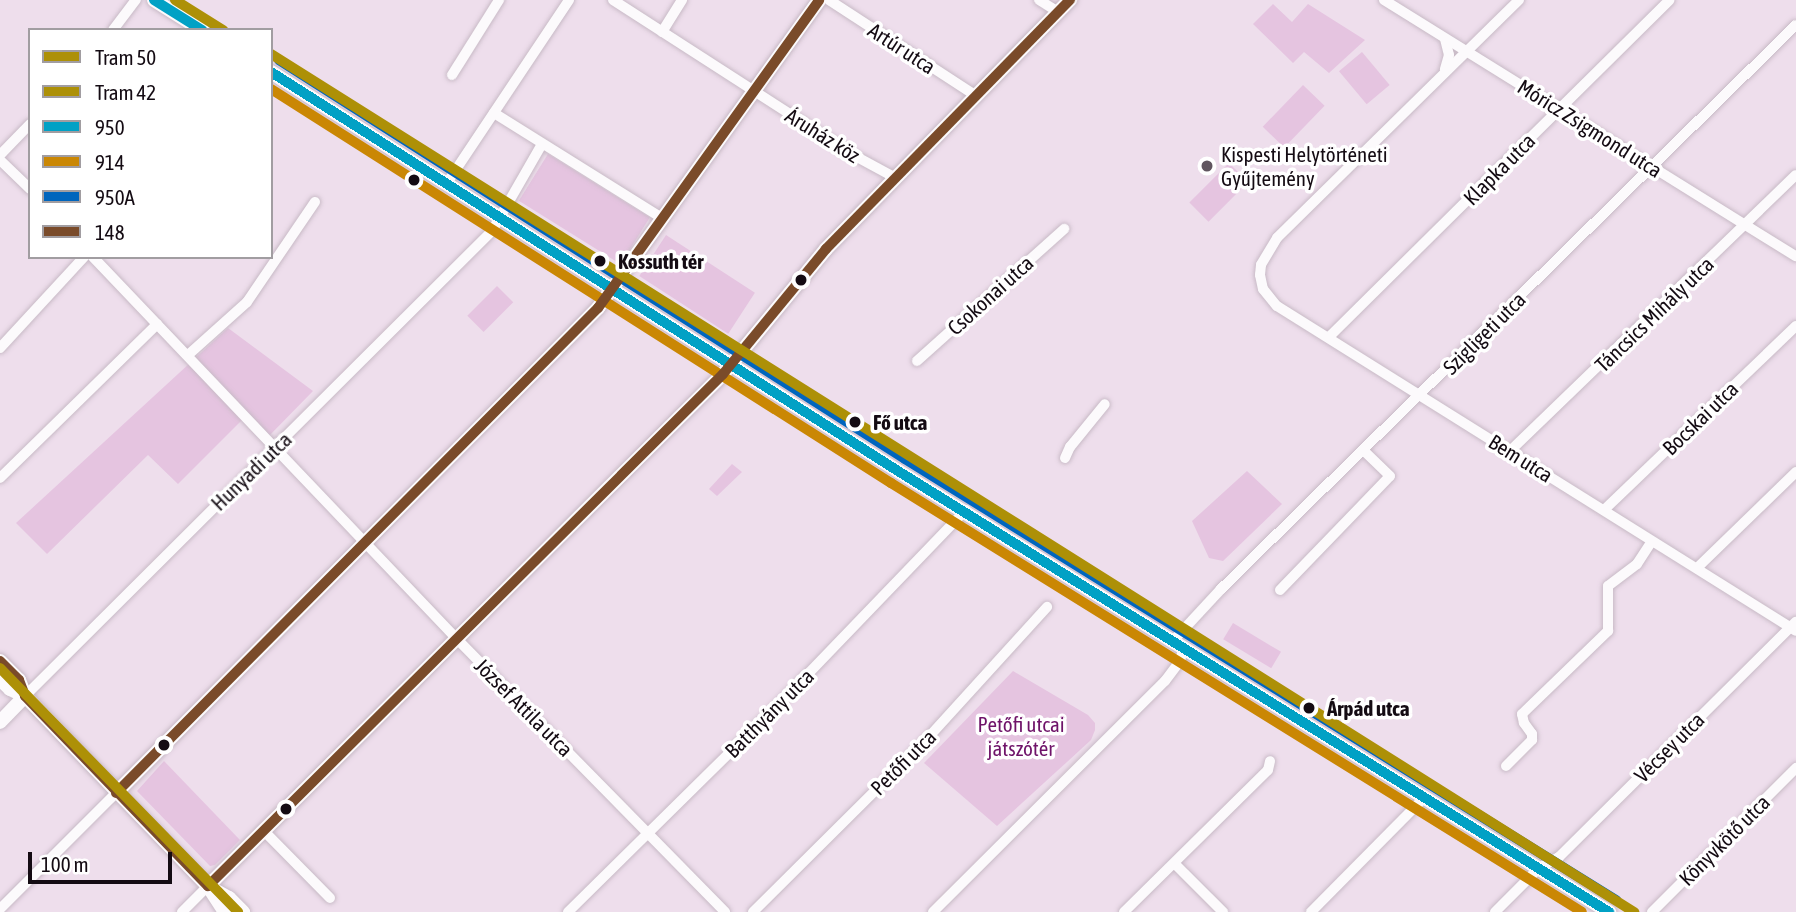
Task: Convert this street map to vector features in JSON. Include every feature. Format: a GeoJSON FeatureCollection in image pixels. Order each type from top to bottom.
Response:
{"type":"FeatureCollection","features":[{"type":"Feature","properties":{"kind":"main road"},"geometry":{"type":"LineString","coordinates":[[154,0],[199,28]]}},
{"type":"Feature","properties":{"kind":"main road"},"geometry":{"type":"LineString","coordinates":[[116,793],[598,308],[819,0]]}},
{"type":"Feature","properties":{"kind":"main road"},"geometry":{"type":"LineString","coordinates":[[208,886],[456,638],[513,585],[731,363],[826,250],[894,177],[1070,0]]}},
{"type":"Feature","properties":{"kind":"main road"},"geometry":{"type":"LineString","coordinates":[[273,73],[898,471],[966,510],[1177,645],[1609,912]]}},
{"type":"Feature","properties":{"kind":"main road"},"geometry":{"type":"LineString","coordinates":[[0,661],[19,680],[26,696],[116,793],[208,886],[225,912]]}},
{"type":"Feature","properties":{"kind":"main road"},"geometry":{"type":"LineString","coordinates":[[0,679],[10,689],[26,696]]}},
{"type":"Feature","properties":{"kind":"main road","name":"Hunyadi utca"},"geometry":{"type":"LineString","coordinates":[[0,722],[26,696]]}},
{"type":"Feature","properties":{"kind":"main road"},"geometry":{"type":"LineString","coordinates":[[208,886],[229,898],[243,912]]}},
{"type":"Feature","properties":{"kind":"street"},"geometry":{"type":"LineString","coordinates":[[452,75],[499,0]]}},
{"type":"Feature","properties":{"kind":"street"},"geometry":{"type":"LineString","coordinates":[[447,183],[569,0]]}},
{"type":"Feature","properties":{"kind":"street"},"geometry":{"type":"LineString","coordinates":[[612,0],[754,91]]}},
{"type":"Feature","properties":{"kind":"street"},"geometry":{"type":"LineString","coordinates":[[662,32],[682,0]]}},
{"type":"Feature","properties":{"kind":"street","name":"Artúr utca"},"geometry":{"type":"LineString","coordinates":[[829,0],[975,95]]}},
{"type":"Feature","properties":{"kind":"street"},"geometry":{"type":"LineString","coordinates":[[1039,0],[1058,12]]}},
{"type":"Feature","properties":{"kind":"street","name":"Móricz Zsigmond utca"},"geometry":{"type":"LineString","coordinates":[[1384,0],[1796,256]]}},
{"type":"Feature","properties":{"kind":"street"},"geometry":{"type":"LineString","coordinates":[[1445,71],[1519,0]]}},
{"type":"Feature","properties":{"kind":"street","name":"Klapka utca"},"geometry":{"type":"LineString","coordinates":[[1329,337],[1669,0]]}},
{"type":"Feature","properties":{"kind":"street"},"geometry":{"type":"LineString","coordinates":[[115,28],[133,4]]}},
{"type":"Feature","properties":{"kind":"street","name":"Szigligeti utca"},"geometry":{"type":"LineString","coordinates":[[933,912],[1165,681],[1180,661],[1177,645],[1202,608],[1796,25]]}},
{"type":"Feature","properties":{"kind":"street"},"geometry":{"type":"LineString","coordinates":[[1445,38],[1449,55],[1445,71]]}},
{"type":"Feature","properties":{"kind":"street","name":"Bem utca"},"geometry":{"type":"LineString","coordinates":[[1445,71],[1277,237],[1261,265],[1259,275],[1263,289],[1277,306],[1794,627]]}},
{"type":"Feature","properties":{"kind":"street","name":"Áruház köz"},"geometry":{"type":"LineString","coordinates":[[754,91],[857,157],[894,177]]}},
{"type":"Feature","properties":{"kind":"street"},"geometry":{"type":"LineString","coordinates":[[495,113],[662,218]]}},
{"type":"Feature","properties":{"kind":"street"},"geometry":{"type":"LineString","coordinates":[[0,155],[28,126]]}},
{"type":"Feature","properties":{"kind":"street"},"geometry":{"type":"LineString","coordinates":[[500,219],[510,196],[542,144]]}},
{"type":"Feature","properties":{"kind":"street"},"geometry":{"type":"LineString","coordinates":[[0,160],[28,187]]}},
{"type":"Feature","properties":{"kind":"street","name":"Táncsics Mihály utca"},"geometry":{"type":"LineString","coordinates":[[1510,451],[1796,174]]}},
{"type":"Feature","properties":{"kind":"street"},"geometry":{"type":"LineString","coordinates":[[188,355],[247,302],[315,202]]}},
{"type":"Feature","properties":{"kind":"street","name":"Hunyadi utca"},"geometry":{"type":"LineString","coordinates":[[26,696],[277,447],[500,219]]}},
{"type":"Feature","properties":{"kind":"street","name":"Csokonai utca"},"geometry":{"type":"LineString","coordinates":[[917,361],[1064,229]]}},
{"type":"Feature","properties":{"kind":"street"},"geometry":{"type":"LineString","coordinates":[[0,348],[82,259]]}},
{"type":"Feature","properties":{"kind":"street","name":"József Attila utca"},"geometry":{"type":"LineString","coordinates":[[95,259],[224,396],[277,447],[456,638],[725,912]]}},
{"type":"Feature","properties":{"kind":"street"},"geometry":{"type":"LineString","coordinates":[[0,478],[157,324]]}},
{"type":"Feature","properties":{"kind":"street","name":"Bocskai utca"},"geometry":{"type":"LineString","coordinates":[[1604,510],[1796,326]]}},
{"type":"Feature","properties":{"kind":"street"},"geometry":{"type":"LineString","coordinates":[[1065,458],[1070,447],[1105,404]]}},
{"type":"Feature","properties":{"kind":"street"},"geometry":{"type":"LineString","coordinates":[[1280,590],[1390,475],[1364,451]]}},
{"type":"Feature","properties":{"kind":"street"},"geometry":{"type":"LineString","coordinates":[[1697,568],[1796,472]]}},
{"type":"Feature","properties":{"kind":"street","name":"Batthyány utca"},"geometry":{"type":"LineString","coordinates":[[568,912],[780,703],[966,510]]}},
{"type":"Feature","properties":{"kind":"street"},"geometry":{"type":"LineString","coordinates":[[1506,766],[1532,740],[1522,714],[1608,631],[1608,586],[1637,564],[1652,541]]}},
{"type":"Feature","properties":{"kind":"street","name":"Petőfi utca"},"geometry":{"type":"LineString","coordinates":[[753,912],[926,740],[1047,607]]}},
{"type":"Feature","properties":{"kind":"street","name":"Vécsey utca"},"geometry":{"type":"LineString","coordinates":[[1495,912],[1539,868],[1553,862],[1794,627]]}},
{"type":"Feature","properties":{"kind":"street"},"geometry":{"type":"LineString","coordinates":[[1124,912],[1268,770],[1270,761]]}},
{"type":"Feature","properties":{"kind":"street","name":"Könyvkötő utca"},"geometry":{"type":"LineString","coordinates":[[1652,912],[1796,768]]}},
{"type":"Feature","properties":{"kind":"street"},"geometry":{"type":"LineString","coordinates":[[0,909],[116,793]]}},
{"type":"Feature","properties":{"kind":"street"},"geometry":{"type":"LineString","coordinates":[[1311,912],[1424,798]]}},
{"type":"Feature","properties":{"kind":"street"},"geometry":{"type":"LineString","coordinates":[[264,831],[330,898]]}},
{"type":"Feature","properties":{"kind":"street"},"geometry":{"type":"LineString","coordinates":[[1175,864],[1223,912]]}},
{"type":"Feature","properties":{"kind":"street"},"geometry":{"type":"LineString","coordinates":[[182,912],[208,886]]}},
{"type":"Feature","properties":{"kind":"green space"},"geometry":{"type":"Polygon","coordinates":[[[1273,4],[1292,22],[1308,4],[1365,40],[1329,73],[1304,52],[1293,63],[1253,24],[1273,4]]]}},
{"type":"Feature","properties":{"kind":"green space"},"geometry":{"type":"Polygon","coordinates":[[[1362,52],[1390,85],[1367,104],[1339,71],[1362,52]]]}},
{"type":"Feature","properties":{"kind":"green space"},"geometry":{"type":"Polygon","coordinates":[[[1303,85],[1325,106],[1284,148],[1263,127],[1303,85]]]}},
{"type":"Feature","properties":{"kind":"green space","name":"Kossuth tér"},"geometry":{"type":"Polygon","coordinates":[[[548,154],[650,218],[621,264],[519,201],[548,154]]]}},
{"type":"Feature","properties":{"kind":"green space"},"geometry":{"type":"Polygon","coordinates":[[[1229,163],[1248,182],[1208,222],[1189,203],[1229,163]]]}},
{"type":"Feature","properties":{"kind":"green space"},"geometry":{"type":"Polygon","coordinates":[[[666,235],[755,293],[728,334],[639,276],[666,235]]]}},
{"type":"Feature","properties":{"kind":"green space"},"geometry":{"type":"Polygon","coordinates":[[[497,286],[513,302],[484,332],[467,316],[497,286]]]}},
{"type":"Feature","properties":{"kind":"green space"},"geometry":{"type":"Polygon","coordinates":[[[228,328],[313,391],[269,436],[248,414],[178,484],[148,455],[47,554],[16,523],[228,328]]]}},
{"type":"Feature","properties":{"kind":"green space"},"geometry":{"type":"Polygon","coordinates":[[[732,464],[742,472],[717,496],[709,489],[732,464]]]}},
{"type":"Feature","properties":{"kind":"green space"},"geometry":{"type":"Polygon","coordinates":[[[1247,471],[1282,504],[1223,561],[1209,558],[1192,521],[1247,471]]]}},
{"type":"Feature","properties":{"kind":"green space"},"geometry":{"type":"Polygon","coordinates":[[[1233,623],[1281,652],[1271,668],[1223,639],[1233,623]]]}},
{"type":"Feature","properties":{"kind":"green space","name":"Petőfi utcai játszótér"},"geometry":{"type":"Polygon","coordinates":[[[1013,671],[1088,715],[1095,723],[1095,730],[1091,740],[997,826],[924,763],[1013,671]]]}},
{"type":"Feature","properties":{"kind":"green space"},"geometry":{"type":"Polygon","coordinates":[[[164,761],[240,840],[215,865],[210,866],[137,791],[164,761]]]}},
{"type":"Feature","properties":{"kind":"tram line","name":"50"},"geometry":{"type":"LineString","coordinates":[[175,0],[220,28]]}},
{"type":"Feature","properties":{"kind":"tram line","name":"50"},"geometry":{"type":"LineString","coordinates":[[273,55],[1634,912]]}},
{"type":"Feature","properties":{"kind":"tram line","name":"42"},"geometry":{"type":"LineString","coordinates":[[0,668],[238,912]]}},
{"type":"Feature","properties":{"kind":"transit line","name":"950"},"geometry":{"type":"LineString","coordinates":[[154,0],[199,28]]}},
{"type":"Feature","properties":{"kind":"transit line","name":"148"},"geometry":{"type":"LineString","coordinates":[[116,793],[598,308],[819,0]]}},
{"type":"Feature","properties":{"kind":"transit line","name":"148"},"geometry":{"type":"LineString","coordinates":[[0,661],[19,680],[25,696],[208,886],[723,374],[826,249],[1070,0]]}},
{"type":"Feature","properties":{"kind":"transit line","name":"950A"},"geometry":{"type":"LineString","coordinates":[[279,60],[905,459],[1616,900]]}},
{"type":"Feature","properties":{"kind":"transit line","name":"950"},"geometry":{"type":"LineString","coordinates":[[273,73],[898,471],[1609,912]]}},
{"type":"Feature","properties":{"kind":"transit line","name":"914"},"geometry":{"type":"LineString","coordinates":[[273,90],[891,483],[1582,912]]}},
{"type":"Feature","properties":{"kind":"place","name":"Kispesti Helytörténeti Gyűjtemény"},"geometry":{"type":"Point","coordinates":[1207,166]}},
{"type":"Feature","properties":{"kind":"place","name":"Kossuth tér"},"geometry":{"type":"Point","coordinates":[600,261]}},
{"type":"Feature","properties":{"kind":"place","name":"Fő utca"},"geometry":{"type":"Point","coordinates":[855,422]}},
{"type":"Feature","properties":{"kind":"place","name":"Árpád utca"},"geometry":{"type":"Point","coordinates":[1309,708]}}]}
